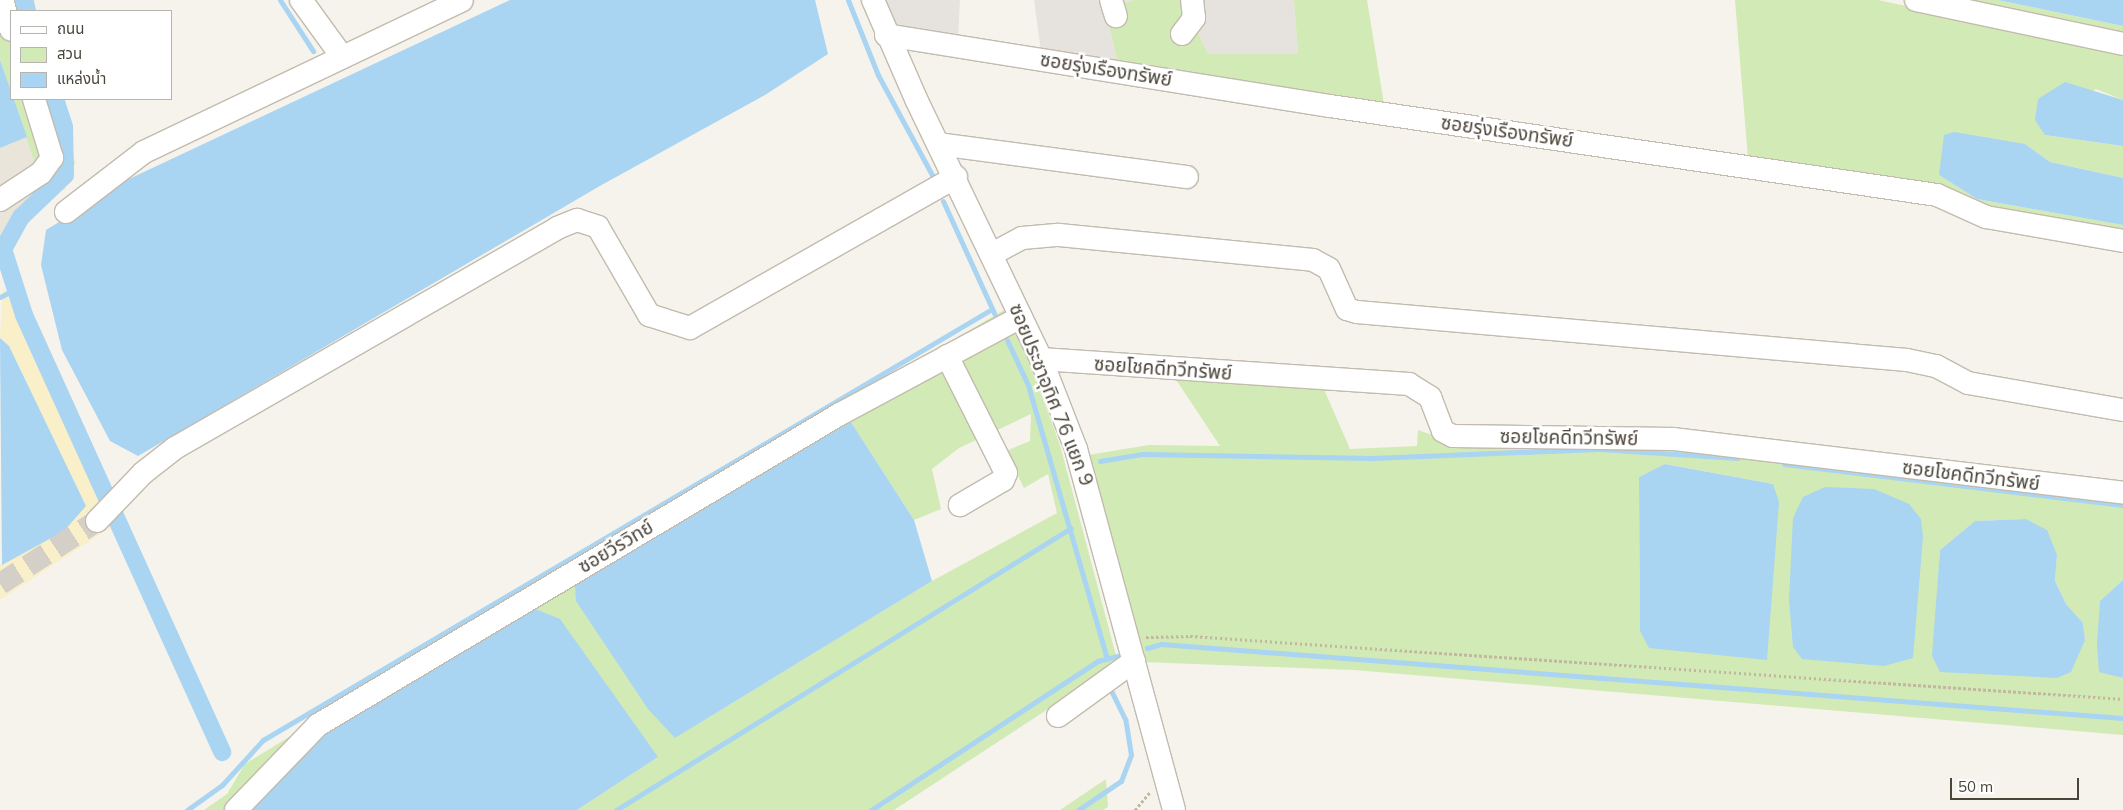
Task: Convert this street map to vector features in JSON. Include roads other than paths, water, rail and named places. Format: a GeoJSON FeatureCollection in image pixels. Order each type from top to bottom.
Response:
{"type":"FeatureCollection","features":[{"type":"Feature","properties":{"kind":"street"},"geometry":{"type":"LineString","coordinates":[[2,0],[10,27]]}},
{"type":"Feature","properties":{"kind":"street"},"geometry":{"type":"LineString","coordinates":[[301,0],[341,55]]}},
{"type":"Feature","properties":{"kind":"street"},"geometry":{"type":"LineString","coordinates":[[66,212],[128,161],[341,55],[462,0]]}},
{"type":"Feature","properties":{"kind":"street","name":"ซอยประชาอุทิศ 76 แยก 9"},"geometry":{"type":"LineString","coordinates":[[873,0],[886,35],[956,177],[1041,360],[1087,480],[1174,810]]}},
{"type":"Feature","properties":{"kind":"street"},"geometry":{"type":"LineString","coordinates":[[1182,34],[1194,18],[1192,0]]}},
{"type":"Feature","properties":{"kind":"street"},"geometry":{"type":"LineString","coordinates":[[1916,0],[2123,44]]}},
{"type":"Feature","properties":{"kind":"street","name":"ซอยรุ่งเรืองทรัพย์"},"geometry":{"type":"LineString","coordinates":[[886,35],[1340,108],[1937,195],[1986,217],[2123,241]]}},
{"type":"Feature","properties":{"kind":"street"},"geometry":{"type":"LineString","coordinates":[[0,200],[32,179],[52,158],[34,100]]}},
{"type":"Feature","properties":{"kind":"street"},"geometry":{"type":"LineString","coordinates":[[939,144],[1187,177]]}},
{"type":"Feature","properties":{"kind":"street"},"geometry":{"type":"LineString","coordinates":[[97,522],[120,501],[143,473],[175,448],[557,228],[576,220],[598,227],[648,315],[690,328],[956,177]]}},
{"type":"Feature","properties":{"kind":"street"},"geometry":{"type":"LineString","coordinates":[[0,190],[32,179]]}},
{"type":"Feature","properties":{"kind":"street"},"geometry":{"type":"LineString","coordinates":[[992,254],[1022,238],[1059,235],[1313,260],[1329,269],[1347,309],[1357,312],[1907,360],[1936,366],[1968,383],[2123,410]]}},
{"type":"Feature","properties":{"kind":"street","name":"ซอยวีรวิทย์"},"geometry":{"type":"LineString","coordinates":[[236,810],[318,725],[840,414],[1021,317]]}},
{"type":"Feature","properties":{"kind":"street"},"geometry":{"type":"LineString","coordinates":[[947,356],[1006,473],[1003,480],[960,505]]}},
{"type":"Feature","properties":{"kind":"street","name":"ซอยโชคดีทวีทรัพย์"},"geometry":{"type":"LineString","coordinates":[[1041,360],[1409,384],[1430,397],[1443,431],[1453,436],[1673,439],[2123,493]]}},
{"type":"Feature","properties":{"kind":"street"},"geometry":{"type":"LineString","coordinates":[[1058,716],[1134,661]]}},
{"type":"Feature","properties":{"kind":"water"},"geometry":{"type":"Polygon","coordinates":[[[510,0],[815,0],[828,54],[765,95],[598,187],[138,456],[110,441],[62,350],[41,265],[46,230],[129,179],[510,0]]]}},
{"type":"Feature","properties":{"kind":"water"},"geometry":{"type":"Polygon","coordinates":[[[1998,0],[2123,0],[2123,26],[1998,0]]]}},
{"type":"Feature","properties":{"kind":"water"},"geometry":{"type":"Polygon","coordinates":[[[0,60],[10,89],[10,100],[14,100],[27,137],[0,148],[0,60]]]}},
{"type":"Feature","properties":{"kind":"water"},"geometry":{"type":"Polygon","coordinates":[[[2065,82],[2123,100],[2123,146],[2045,135],[2035,120],[2038,99],[2065,82]]]}},
{"type":"Feature","properties":{"kind":"water"},"geometry":{"type":"Polygon","coordinates":[[[1954,132],[2025,144],[2050,162],[2123,178],[2123,225],[1977,199],[1939,175],[1944,135],[1954,132]]]}},
{"type":"Feature","properties":{"kind":"water"},"geometry":{"type":"Polygon","coordinates":[[[0,338],[9,346],[86,506],[64,531],[2,565],[0,338]]]}},
{"type":"Feature","properties":{"kind":"water"},"geometry":{"type":"Polygon","coordinates":[[[851,422],[914,520],[932,581],[675,738],[648,709],[576,601],[575,584],[851,422]]]}},
{"type":"Feature","properties":{"kind":"water"},"geometry":{"type":"Polygon","coordinates":[[[1665,464],[1773,484],[1779,502],[1767,660],[1649,648],[1640,631],[1639,477],[1665,464]]]}},
{"type":"Feature","properties":{"kind":"water"},"geometry":{"type":"Polygon","coordinates":[[[1825,487],[1874,489],[1909,504],[1921,519],[1923,537],[1913,658],[1884,666],[1802,659],[1793,647],[1789,600],[1793,518],[1803,497],[1825,487]]]}},
{"type":"Feature","properties":{"kind":"water"},"geometry":{"type":"Polygon","coordinates":[[[2026,519],[2047,530],[2057,555],[2055,581],[2066,604],[2083,623],[2085,640],[2071,672],[2057,678],[1940,672],[1932,656],[1940,550],[1975,521],[2026,519]]]}},
{"type":"Feature","properties":{"kind":"water"},"geometry":{"type":"Polygon","coordinates":[[[2123,580],[2123,678],[2099,672],[2097,644],[2100,601],[2123,580]]]}},
{"type":"Feature","properties":{"kind":"water"},"geometry":{"type":"Polygon","coordinates":[[[535,609],[560,619],[658,757],[577,810],[248,810],[311,743],[535,609]]]}},
{"type":"Feature","properties":{"kind":"waterway"},"geometry":{"type":"LineString","coordinates":[[24,0],[27,10]]}},
{"type":"Feature","properties":{"kind":"waterway"},"geometry":{"type":"LineString","coordinates":[[280,0],[313,51]]}},
{"type":"Feature","properties":{"kind":"waterway"},"geometry":{"type":"LineString","coordinates":[[848,0],[878,75],[932,175]]}},
{"type":"Feature","properties":{"kind":"waterway"},"geometry":{"type":"LineString","coordinates":[[55,100],[64,127],[65,175],[21,217],[3,249],[24,315],[222,752]]}},
{"type":"Feature","properties":{"kind":"waterway"},"geometry":{"type":"LineString","coordinates":[[943,201],[995,315]]}},
{"type":"Feature","properties":{"kind":"waterway"},"geometry":{"type":"LineString","coordinates":[[0,297],[16,289]]}},
{"type":"Feature","properties":{"kind":"waterway"},"geometry":{"type":"LineString","coordinates":[[187,810],[222,785],[263,740],[992,309]]}},
{"type":"Feature","properties":{"kind":"waterway"},"geometry":{"type":"LineString","coordinates":[[1007,340],[1028,385],[1107,659]]}},
{"type":"Feature","properties":{"kind":"waterway"},"geometry":{"type":"LineString","coordinates":[[1100,461],[1142,454],[1372,458],[1599,449],[1738,458]]}},
{"type":"Feature","properties":{"kind":"waterway"},"geometry":{"type":"LineString","coordinates":[[1784,464],[2123,505]]}},
{"type":"Feature","properties":{"kind":"waterway"},"geometry":{"type":"LineString","coordinates":[[616,810],[1071,528]]}},
{"type":"Feature","properties":{"kind":"waterway"},"geometry":{"type":"LineString","coordinates":[[1147,648],[1161,644],[2123,718]]}},
{"type":"Feature","properties":{"kind":"waterway"},"geometry":{"type":"LineString","coordinates":[[871,810],[1098,661],[1117,656]]}},
{"type":"Feature","properties":{"kind":"waterway"},"geometry":{"type":"LineString","coordinates":[[1078,810],[1121,781],[1131,755],[1125,719],[1112,692]]}},
{"type":"Feature","properties":{"kind":"tunnel"},"geometry":{"type":"LineString","coordinates":[[0,584],[97,521]]}}]}
